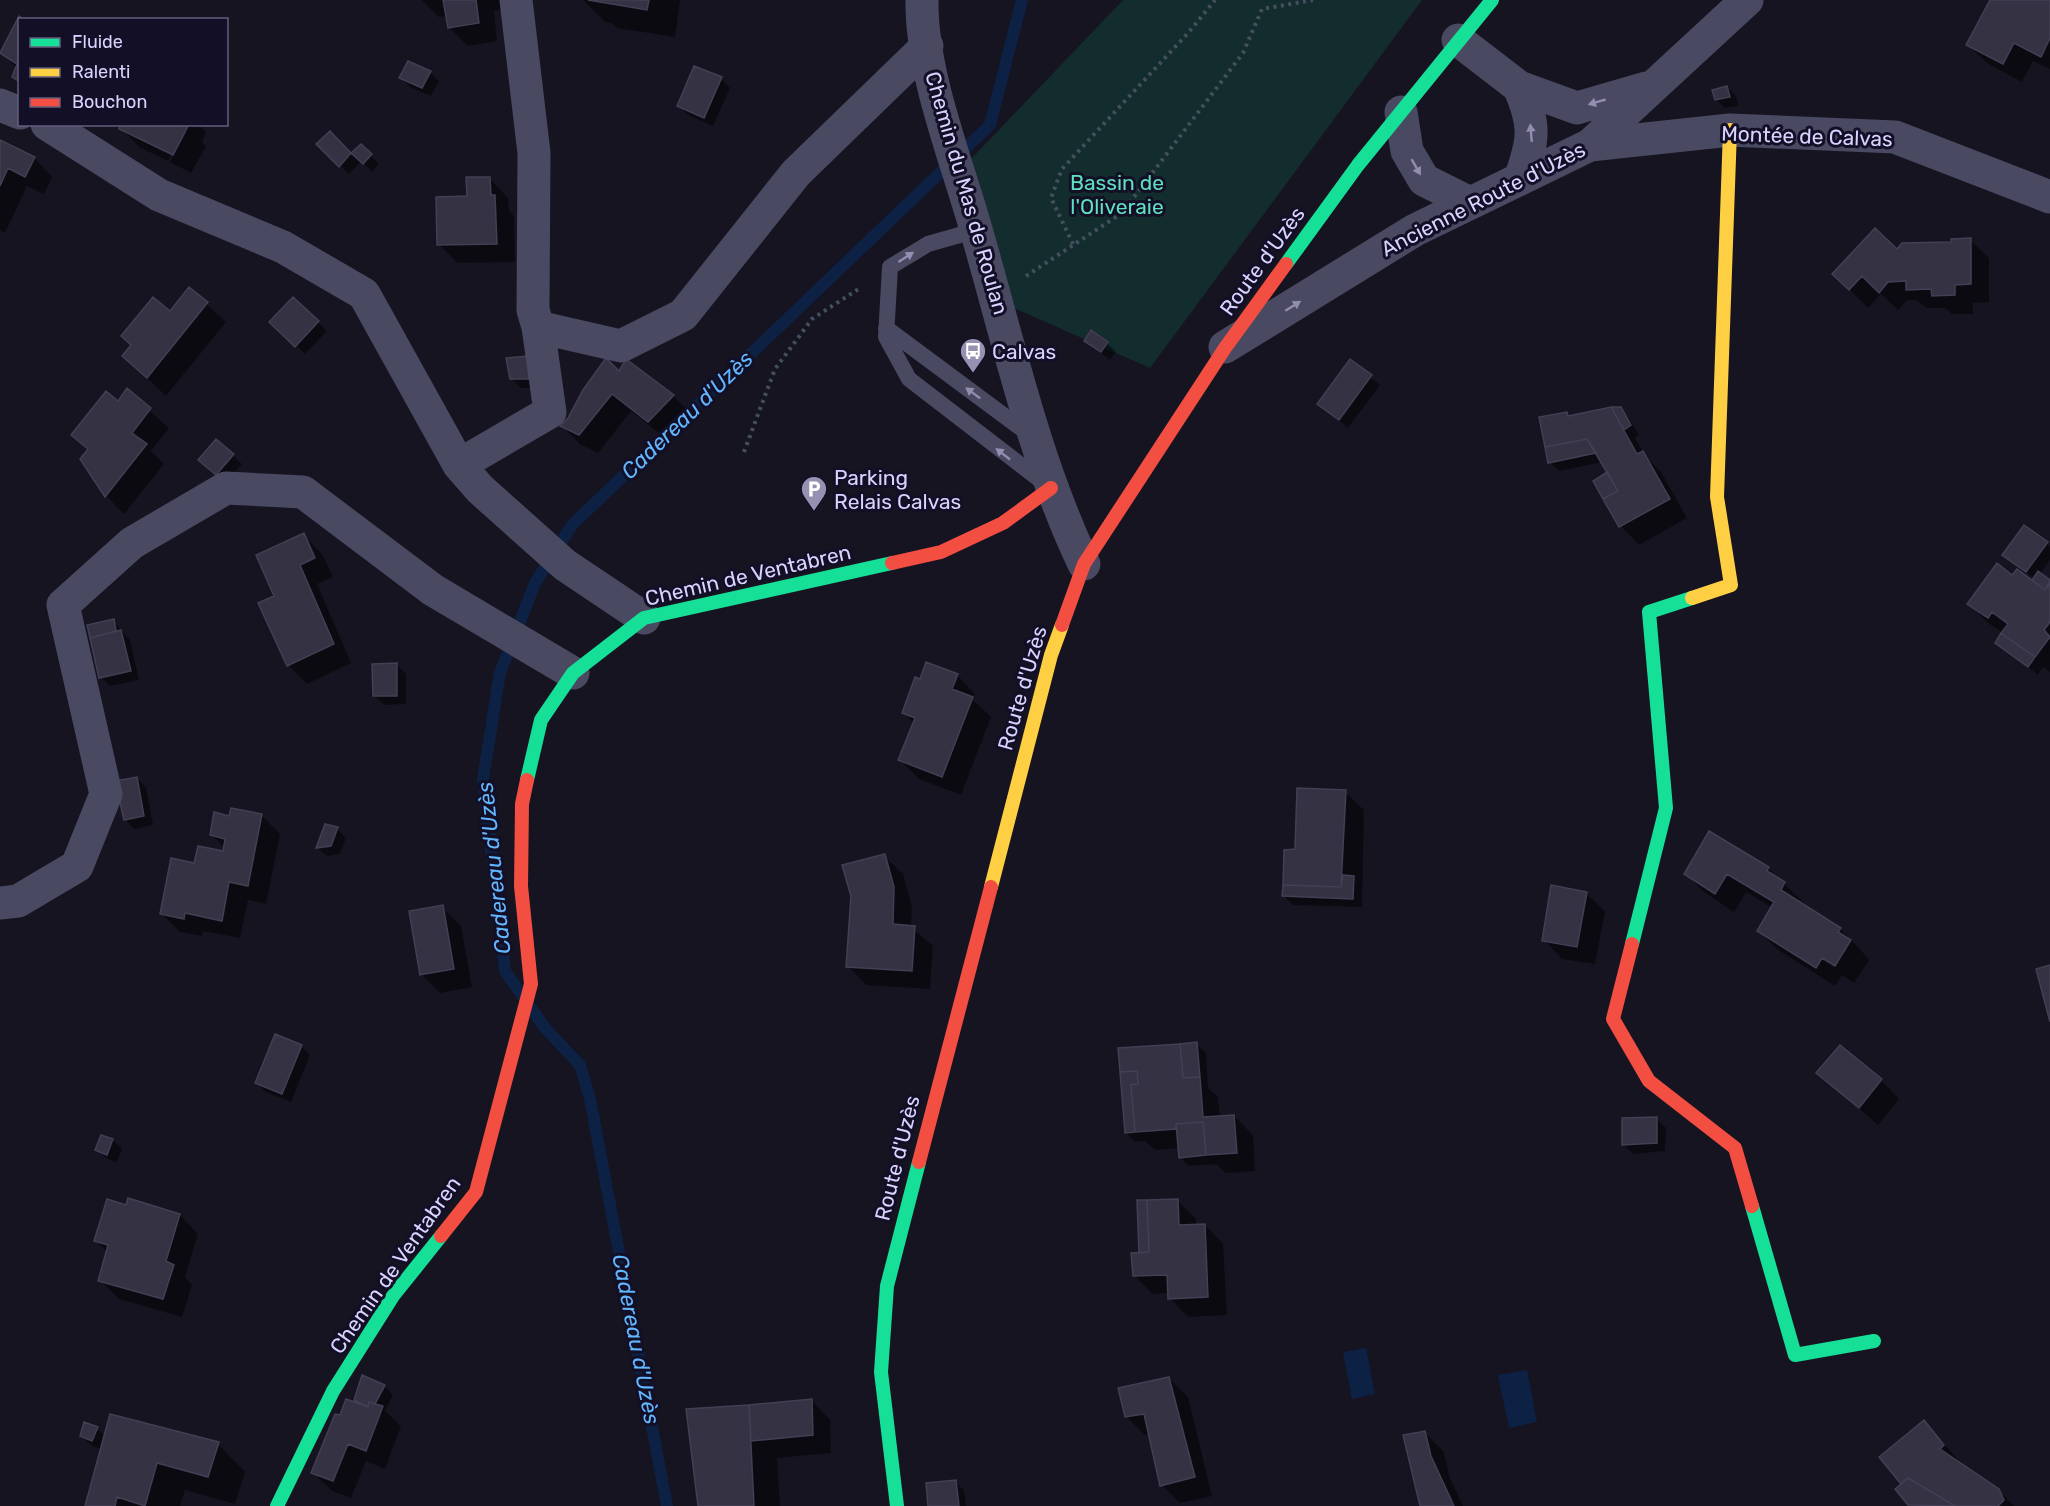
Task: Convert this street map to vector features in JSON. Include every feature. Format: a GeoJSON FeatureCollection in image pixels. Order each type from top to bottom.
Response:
{"type":"FeatureCollection","features":[{"type":"Feature","properties":{"kind":"street"},"geometry":{"type":"LineString","coordinates":[[459,465],[550,412],[538,327],[533,310],[534,153],[516,0]]}},
{"type":"Feature","properties":{"kind":"street","name":"Chemin du Mas de Roulan"},"geometry":{"type":"LineString","coordinates":[[922,0],[922,20],[946,135],[960,172],[1051,488],[1084,564]]}},
{"type":"Feature","properties":{"kind":"street","name":"Route d'Uzès"},"geometry":{"type":"LineString","coordinates":[[897,1506],[881,1372],[887,1286],[1051,655],[1084,564],[1225,348],[1358,165],[1492,0]]}},
{"type":"Feature","properties":{"kind":"street","name":"Ancienne Route d'Uzès"},"geometry":{"type":"LineString","coordinates":[[1225,348],[1415,230],[1590,145],[1747,0]]}},
{"type":"Feature","properties":{"kind":"street"},"geometry":{"type":"LineString","coordinates":[[1458,40],[1519,87],[1577,108],[1653,86]]}},
{"type":"Feature","properties":{"kind":"street"},"geometry":{"type":"LineString","coordinates":[[538,327],[621,346],[683,315],[796,173],[927,46]]}},
{"type":"Feature","properties":{"kind":"street"},"geometry":{"type":"LineString","coordinates":[[1519,87],[1529,111],[1532,146],[1520,179]]}},
{"type":"Feature","properties":{"kind":"street"},"geometry":{"type":"LineString","coordinates":[[0,105],[18,112]]}},
{"type":"Feature","properties":{"kind":"street"},"geometry":{"type":"LineString","coordinates":[[1401,112],[1407,151],[1424,180],[1470,203]]}},
{"type":"Feature","properties":{"kind":"street"},"geometry":{"type":"LineString","coordinates":[[49,126],[159,195],[283,247],[364,294],[459,465],[480,489],[554,556],[644,618]]}},
{"type":"Feature","properties":{"kind":"street"},"geometry":{"type":"LineString","coordinates":[[1730,130],[1717,497],[1731,585],[1649,612],[1666,808],[1613,1019],[1649,1081],[1735,1148],[1795,1355],[1874,1341]]}},
{"type":"Feature","properties":{"kind":"street","name":"Montée de Calvas"},"geometry":{"type":"LineString","coordinates":[[1590,145],[1730,130],[1895,137],[2050,197]]}},
{"type":"Feature","properties":{"kind":"street"},"geometry":{"type":"LineString","coordinates":[[0,903],[18,901],[77,866],[106,794],[63,605],[132,543],[226,488],[303,492],[433,590],[573,673]]}},
{"type":"Feature","properties":{"kind":"street","name":"Chemin de Ventabren"},"geometry":{"type":"LineString","coordinates":[[277,1506],[333,1391],[393,1296],[476,1192],[531,984],[520,886],[522,804],[541,720],[573,673],[644,618],[941,552],[1003,523],[1051,488]]}},
{"type":"Feature","properties":{"kind":"lane"},"geometry":{"type":"LineString","coordinates":[[976,230],[928,244],[890,267],[886,337],[909,379],[1051,488]]}},
{"type":"Feature","properties":{"kind":"lane"},"geometry":{"type":"LineString","coordinates":[[886,328],[1037,440]]}},
{"type":"Feature","properties":{"kind":"path"},"geometry":{"type":"LineString","coordinates":[[1073,244],[1051,198],[1062,169],[1190,32],[1215,0]]}},
{"type":"Feature","properties":{"kind":"path"},"geometry":{"type":"LineString","coordinates":[[996,297],[1122,213],[1243,53],[1262,9],[1313,0]]}},
{"type":"Feature","properties":{"kind":"path"},"geometry":{"type":"LineString","coordinates":[[744,452],[775,369],[812,319],[890,267]]}},
{"type":"Feature","properties":{"kind":"green space","name":"Bassin de l'Oliveraie"},"geometry":{"type":"Polygon","coordinates":[[[1123,0],[1422,0],[1150,368],[1009,306],[970,160],[1123,0]]]}},
{"type":"Feature","properties":{"kind":"water"},"geometry":{"type":"Polygon","coordinates":[[[1366,1348],[1375,1394],[1352,1399],[1343,1352],[1366,1348]]]}},
{"type":"Feature","properties":{"kind":"water"},"geometry":{"type":"Polygon","coordinates":[[[1527,1370],[1537,1422],[1509,1428],[1498,1375],[1527,1370]]]}},
{"type":"Feature","properties":{"kind":"building"},"geometry":{"type":"Polygon","coordinates":[[[443,0],[476,0],[479,23],[448,28],[443,0]]]}},
{"type":"Feature","properties":{"kind":"building"},"geometry":{"type":"Polygon","coordinates":[[[588,0],[649,0],[647,10],[588,0]]]}},
{"type":"Feature","properties":{"kind":"building"},"geometry":{"type":"Polygon","coordinates":[[[1990,0],[2050,0],[2050,38],[2041,57],[2014,43],[2003,64],[1966,45],[1990,0]]]}},
{"type":"Feature","properties":{"kind":"building"},"geometry":{"type":"Polygon","coordinates":[[[19,16],[22,18],[18,18],[18,81],[12,77],[17,64],[0,53],[19,16]]]}},
{"type":"Feature","properties":{"kind":"building"},"geometry":{"type":"Polygon","coordinates":[[[408,61],[431,71],[422,88],[399,78],[408,61]]]}},
{"type":"Feature","properties":{"kind":"building"},"geometry":{"type":"Polygon","coordinates":[[[694,66],[722,77],[704,118],[677,106],[694,66]]]}},
{"type":"Feature","properties":{"kind":"building"},"geometry":{"type":"Polygon","coordinates":[[[1727,86],[1730,97],[1715,100],[1712,90],[1727,86]]]}},
{"type":"Feature","properties":{"kind":"building"},"geometry":{"type":"Polygon","coordinates":[[[120,126],[188,126],[173,155],[119,129],[120,126]]]}},
{"type":"Feature","properties":{"kind":"building"},"geometry":{"type":"Polygon","coordinates":[[[330,131],[351,153],[339,167],[316,144],[330,131]]]}},
{"type":"Feature","properties":{"kind":"building"},"geometry":{"type":"Polygon","coordinates":[[[0,140],[35,157],[25,177],[8,168],[0,186],[0,140]]]}},
{"type":"Feature","properties":{"kind":"building"},"geometry":{"type":"Polygon","coordinates":[[[361,144],[372,154],[363,164],[351,153],[361,144]]]}},
{"type":"Feature","properties":{"kind":"building"},"geometry":{"type":"Polygon","coordinates":[[[466,177],[490,177],[491,195],[495,195],[497,244],[437,245],[436,197],[467,196],[466,177]]]}},
{"type":"Feature","properties":{"kind":"building"},"geometry":{"type":"Polygon","coordinates":[[[1875,228],[1897,249],[1902,243],[1951,242],[1951,239],[1971,238],[1971,284],[1955,285],[1955,295],[1932,296],[1931,289],[1906,290],[1906,281],[1888,282],[1879,293],[1862,276],[1849,290],[1832,274],[1875,228]]]}},
{"type":"Feature","properties":{"kind":"building"},"geometry":{"type":"Polygon","coordinates":[[[189,287],[208,302],[147,378],[122,356],[131,345],[121,336],[153,297],[170,311],[189,287]]]}},
{"type":"Feature","properties":{"kind":"building"},"geometry":{"type":"Polygon","coordinates":[[[293,297],[319,321],[295,347],[269,322],[293,297]]]}},
{"type":"Feature","properties":{"kind":"building"},"geometry":{"type":"Polygon","coordinates":[[[1091,330],[1108,342],[1101,352],[1084,341],[1091,330]]]}},
{"type":"Feature","properties":{"kind":"building"},"geometry":{"type":"Polygon","coordinates":[[[528,356],[529,379],[510,379],[506,358],[528,356]]]}},
{"type":"Feature","properties":{"kind":"building"},"geometry":{"type":"Polygon","coordinates":[[[606,358],[619,371],[626,359],[674,395],[648,422],[612,394],[579,435],[560,426],[568,418],[583,390],[606,358]]]}},
{"type":"Feature","properties":{"kind":"building"},"geometry":{"type":"Polygon","coordinates":[[[1350,359],[1372,375],[1339,420],[1317,404],[1350,359]]]}},
{"type":"Feature","properties":{"kind":"building"},"geometry":{"type":"Polygon","coordinates":[[[127,388],[151,408],[132,433],[147,444],[105,497],[80,459],[88,449],[71,435],[106,391],[118,401],[127,388]]]}},
{"type":"Feature","properties":{"kind":"building"},"geometry":{"type":"Polygon","coordinates":[[[1611,407],[1637,454],[1643,451],[1670,499],[1619,527],[1603,499],[1618,491],[1587,439],[1545,447],[1539,417],[1567,412],[1568,416],[1611,407]]]}},
{"type":"Feature","properties":{"kind":"building"},"geometry":{"type":"Polygon","coordinates":[[[1611,407],[1621,407],[1631,425],[1624,430],[1611,407]]]}},
{"type":"Feature","properties":{"kind":"building"},"geometry":{"type":"Polygon","coordinates":[[[216,439],[234,454],[216,475],[198,460],[216,439]]]}},
{"type":"Feature","properties":{"kind":"building"},"geometry":{"type":"Polygon","coordinates":[[[1587,439],[1596,453],[1548,463],[1545,447],[1587,439]]]}},
{"type":"Feature","properties":{"kind":"building"},"geometry":{"type":"Polygon","coordinates":[[[1607,472],[1618,491],[1603,499],[1593,481],[1607,472]]]}},
{"type":"Feature","properties":{"kind":"building"},"geometry":{"type":"Polygon","coordinates":[[[2024,525],[2048,542],[2026,572],[2002,555],[2024,525]]]}},
{"type":"Feature","properties":{"kind":"building"},"geometry":{"type":"Polygon","coordinates":[[[304,533],[315,558],[300,565],[334,644],[287,666],[258,603],[274,596],[256,555],[304,533]]]}},
{"type":"Feature","properties":{"kind":"building"},"geometry":{"type":"Polygon","coordinates":[[[1997,563],[2012,575],[2017,569],[2045,590],[2050,583],[2050,622],[2044,630],[2050,637],[2035,657],[2001,633],[2008,624],[1992,612],[1988,618],[1967,604],[1997,563]]]}},
{"type":"Feature","properties":{"kind":"building"},"geometry":{"type":"Polygon","coordinates":[[[2038,571],[2050,580],[2045,590],[2032,580],[2038,571]]]}},
{"type":"Feature","properties":{"kind":"building"},"geometry":{"type":"Polygon","coordinates":[[[114,619],[116,631],[90,638],[87,625],[114,619]]]}},
{"type":"Feature","properties":{"kind":"building"},"geometry":{"type":"Polygon","coordinates":[[[121,630],[131,671],[99,678],[90,638],[121,630]]]}},
{"type":"Feature","properties":{"kind":"building"},"geometry":{"type":"Polygon","coordinates":[[[2001,633],[2035,657],[2028,667],[1995,643],[2001,633]]]}},
{"type":"Feature","properties":{"kind":"building"},"geometry":{"type":"Polygon","coordinates":[[[926,662],[958,674],[952,689],[973,697],[942,777],[898,760],[915,718],[902,713],[915,677],[920,679],[926,662]]]}},
{"type":"Feature","properties":{"kind":"building"},"geometry":{"type":"Polygon","coordinates":[[[397,663],[397,696],[373,696],[372,664],[397,663]]]}},
{"type":"Feature","properties":{"kind":"building"},"geometry":{"type":"Polygon","coordinates":[[[137,777],[144,816],[124,820],[115,781],[137,777]]]}},
{"type":"Feature","properties":{"kind":"building"},"geometry":{"type":"Polygon","coordinates":[[[1297,788],[1346,790],[1341,887],[1283,885],[1284,850],[1295,849],[1297,788]]]}},
{"type":"Feature","properties":{"kind":"building"},"geometry":{"type":"Polygon","coordinates":[[[231,808],[262,814],[248,886],[229,882],[222,921],[185,913],[184,919],[160,914],[171,858],[194,863],[198,846],[223,851],[225,839],[210,835],[214,812],[229,816],[231,808]]]}},
{"type":"Feature","properties":{"kind":"building"},"geometry":{"type":"Polygon","coordinates":[[[325,824],[338,827],[331,846],[316,848],[325,824]]]}},
{"type":"Feature","properties":{"kind":"building"},"geometry":{"type":"Polygon","coordinates":[[[1709,831],[1769,867],[1767,871],[1785,882],[1781,890],[1841,928],[1838,932],[1851,940],[1835,966],[1822,958],[1816,968],[1757,931],[1774,902],[1727,874],[1715,894],[1684,874],[1709,831]]]}},
{"type":"Feature","properties":{"kind":"building"},"geometry":{"type":"Polygon","coordinates":[[[885,854],[894,887],[893,924],[915,926],[912,971],[846,967],[851,896],[842,865],[885,854]]]}},
{"type":"Feature","properties":{"kind":"building"},"geometry":{"type":"Polygon","coordinates":[[[1343,875],[1354,876],[1353,899],[1282,896],[1283,885],[1341,887],[1343,875]]]}},
{"type":"Feature","properties":{"kind":"building"},"geometry":{"type":"Polygon","coordinates":[[[1551,885],[1587,892],[1577,947],[1542,941],[1551,885]]]}},
{"type":"Feature","properties":{"kind":"building"},"geometry":{"type":"Polygon","coordinates":[[[443,905],[454,969],[420,975],[409,911],[443,905]]]}},
{"type":"Feature","properties":{"kind":"building"},"geometry":{"type":"Polygon","coordinates":[[[2050,965],[2050,1022],[2036,969],[2050,965]]]}},
{"type":"Feature","properties":{"kind":"building"},"geometry":{"type":"Polygon","coordinates":[[[275,1034],[302,1045],[282,1094],[255,1083],[275,1034]]]}},
{"type":"Feature","properties":{"kind":"building"},"geometry":{"type":"Polygon","coordinates":[[[1197,1042],[1200,1077],[1183,1078],[1180,1044],[1197,1042]]]}},
{"type":"Feature","properties":{"kind":"building"},"geometry":{"type":"Polygon","coordinates":[[[1180,1044],[1183,1078],[1200,1077],[1203,1117],[1234,1115],[1237,1153],[1206,1155],[1203,1122],[1176,1124],[1176,1129],[1135,1132],[1131,1085],[1138,1084],[1137,1071],[1120,1072],[1118,1048],[1180,1044]]]}},
{"type":"Feature","properties":{"kind":"building"},"geometry":{"type":"Polygon","coordinates":[[[1840,1045],[1882,1079],[1859,1108],[1816,1073],[1840,1045]]]}},
{"type":"Feature","properties":{"kind":"building"},"geometry":{"type":"Polygon","coordinates":[[[1137,1071],[1138,1084],[1131,1085],[1135,1132],[1125,1133],[1120,1072],[1137,1071]]]}},
{"type":"Feature","properties":{"kind":"building"},"geometry":{"type":"Polygon","coordinates":[[[1657,1117],[1657,1143],[1622,1145],[1622,1118],[1657,1117]]]}},
{"type":"Feature","properties":{"kind":"building"},"geometry":{"type":"Polygon","coordinates":[[[1203,1122],[1206,1155],[1179,1158],[1176,1124],[1203,1122]]]}},
{"type":"Feature","properties":{"kind":"building"},"geometry":{"type":"Polygon","coordinates":[[[101,1135],[113,1139],[107,1155],[95,1150],[101,1135]]]}},
{"type":"Feature","properties":{"kind":"building"},"geometry":{"type":"Polygon","coordinates":[[[128,1198],[180,1214],[166,1261],[174,1265],[163,1299],[98,1281],[108,1245],[94,1241],[107,1199],[126,1205],[128,1198]]]}},
{"type":"Feature","properties":{"kind":"building"},"geometry":{"type":"Polygon","coordinates":[[[1178,1199],[1179,1225],[1205,1224],[1208,1297],[1168,1299],[1167,1275],[1133,1276],[1131,1253],[1149,1252],[1147,1200],[1178,1199]]]}},
{"type":"Feature","properties":{"kind":"building"},"geometry":{"type":"Polygon","coordinates":[[[1137,1200],[1147,1200],[1149,1252],[1139,1253],[1137,1200]]]}},
{"type":"Feature","properties":{"kind":"building"},"geometry":{"type":"Polygon","coordinates":[[[362,1375],[385,1385],[375,1404],[369,1402],[368,1407],[354,1400],[362,1375]]]}},
{"type":"Feature","properties":{"kind":"building"},"geometry":{"type":"Polygon","coordinates":[[[1169,1377],[1195,1477],[1160,1486],[1144,1414],[1125,1417],[1118,1388],[1169,1377]]]}},
{"type":"Feature","properties":{"kind":"building"},"geometry":{"type":"Polygon","coordinates":[[[346,1399],[368,1407],[369,1402],[383,1406],[366,1451],[348,1444],[333,1481],[311,1473],[335,1414],[340,1415],[346,1399]]]}},
{"type":"Feature","properties":{"kind":"building"},"geometry":{"type":"Polygon","coordinates":[[[812,1399],[813,1435],[751,1441],[749,1405],[812,1399]]]}},
{"type":"Feature","properties":{"kind":"building"},"geometry":{"type":"Polygon","coordinates":[[[749,1405],[754,1506],[698,1506],[686,1409],[749,1405]]]}},
{"type":"Feature","properties":{"kind":"building"},"geometry":{"type":"Polygon","coordinates":[[[110,1414],[219,1442],[208,1477],[157,1463],[145,1506],[117,1497],[115,1506],[85,1506],[110,1414]]]}},
{"type":"Feature","properties":{"kind":"building"},"geometry":{"type":"Polygon","coordinates":[[[1924,1420],[1944,1445],[1940,1449],[1999,1489],[2004,1500],[1998,1506],[1955,1506],[1908,1478],[1901,1484],[1879,1457],[1924,1420]]]}},
{"type":"Feature","properties":{"kind":"building"},"geometry":{"type":"Polygon","coordinates":[[[84,1422],[98,1427],[92,1441],[80,1436],[84,1422]]]}},
{"type":"Feature","properties":{"kind":"building"},"geometry":{"type":"Polygon","coordinates":[[[1425,1431],[1431,1456],[1454,1506],[1420,1506],[1403,1435],[1425,1431]]]}},
{"type":"Feature","properties":{"kind":"building"},"geometry":{"type":"Polygon","coordinates":[[[1908,1478],[1955,1506],[1908,1505],[1895,1489],[1908,1478]]]}},
{"type":"Feature","properties":{"kind":"building"},"geometry":{"type":"Polygon","coordinates":[[[956,1480],[959,1506],[928,1506],[926,1483],[956,1480]]]}},
{"type":"Feature","properties":{"kind":"waterway","name":"Cadereau d'Uzès"},"geometry":{"type":"LineString","coordinates":[[667,1506],[590,1099],[580,1065],[545,1028],[505,971],[483,779],[500,673],[535,583],[572,525],[990,125],[1022,0]]}},
{"type":"Feature","properties":{"kind":"traffic: fast"},"geometry":{"type":"LineString","coordinates":[[1286,264],[1358,165],[1492,0]]}},
{"type":"Feature","properties":{"kind":"traffic: fast"},"geometry":{"type":"LineString","coordinates":[[527,780],[541,720],[573,673],[644,618],[892,563]]}},
{"type":"Feature","properties":{"kind":"traffic: fast"},"geometry":{"type":"LineString","coordinates":[[1632,944],[1666,808],[1649,612],[1692,598]]}},
{"type":"Feature","properties":{"kind":"traffic: fast"},"geometry":{"type":"LineString","coordinates":[[897,1506],[881,1372],[887,1286],[919,1162]]}},
{"type":"Feature","properties":{"kind":"traffic: fast"},"geometry":{"type":"LineString","coordinates":[[1752,1206],[1795,1355],[1874,1341]]}},
{"type":"Feature","properties":{"kind":"traffic: fast"},"geometry":{"type":"LineString","coordinates":[[277,1506],[333,1391],[393,1296],[441,1236]]}},
{"type":"Feature","properties":{"kind":"traffic: slow"},"geometry":{"type":"LineString","coordinates":[[1692,598],[1731,585],[1717,497],[1730,130]]}},
{"type":"Feature","properties":{"kind":"traffic: slow"},"geometry":{"type":"LineString","coordinates":[[991,887],[1051,655],[1062,625]]}},
{"type":"Feature","properties":{"kind":"traffic: jam"},"geometry":{"type":"LineString","coordinates":[[1062,625],[1084,564],[1225,348],[1286,264]]}},
{"type":"Feature","properties":{"kind":"traffic: jam"},"geometry":{"type":"LineString","coordinates":[[892,563],[941,552],[1003,523],[1051,488]]}},
{"type":"Feature","properties":{"kind":"traffic: jam"},"geometry":{"type":"LineString","coordinates":[[441,1236],[476,1192],[531,984],[521,886],[522,804],[527,780]]}},
{"type":"Feature","properties":{"kind":"traffic: jam"},"geometry":{"type":"LineString","coordinates":[[919,1162],[991,887]]}},
{"type":"Feature","properties":{"kind":"traffic: jam"},"geometry":{"type":"LineString","coordinates":[[1632,944],[1613,1019],[1649,1081],[1735,1148],[1752,1206]]}},
{"type":"Feature","properties":{"kind":"place","name":"Calvas"},"geometry":{"type":"Point","coordinates":[973,374]}},
{"type":"Feature","properties":{"kind":"place","name":"Parking Relais Calvas"},"geometry":{"type":"Point","coordinates":[814,512]}}]}
